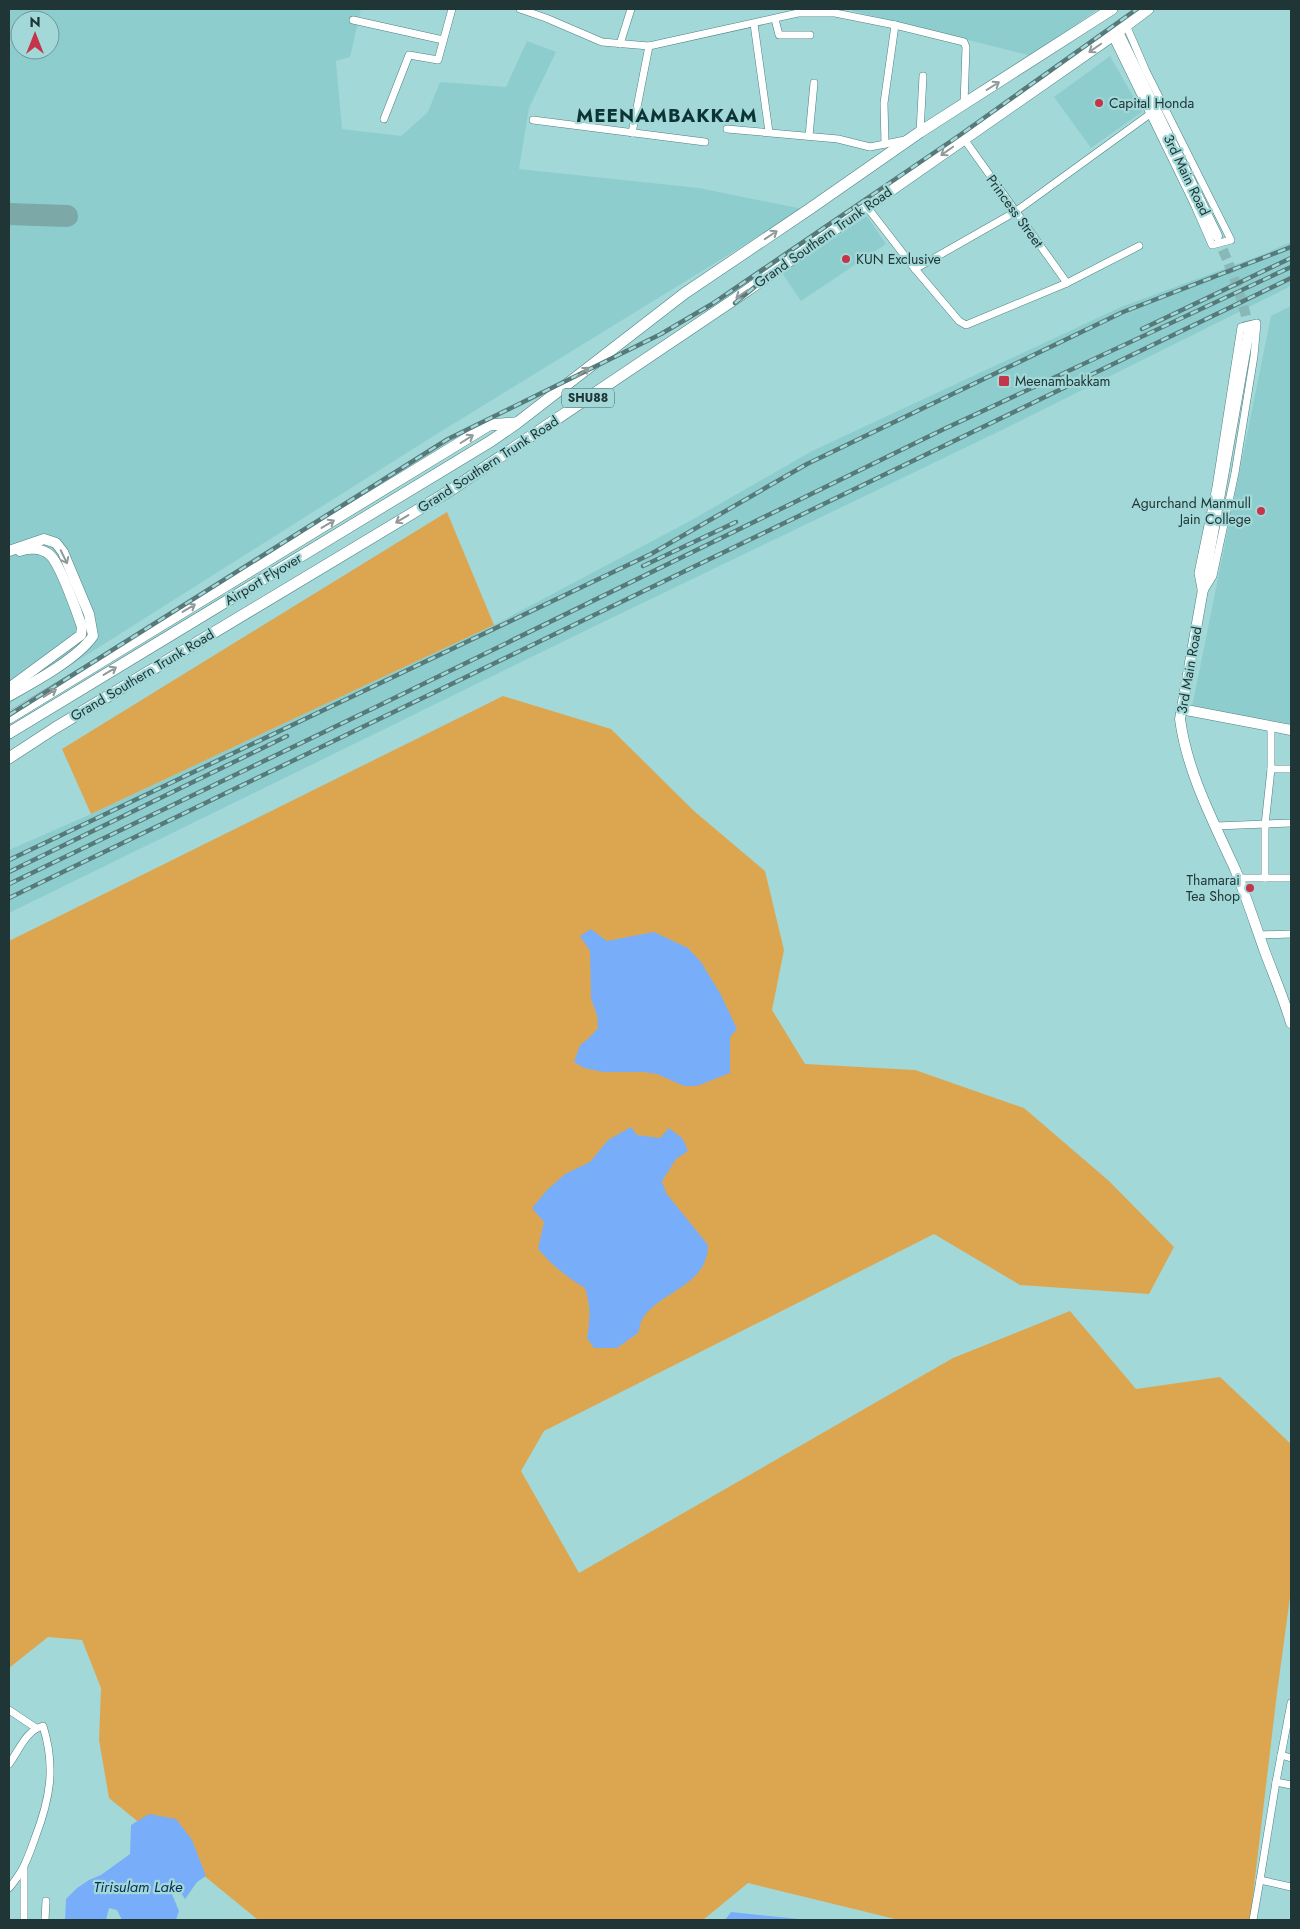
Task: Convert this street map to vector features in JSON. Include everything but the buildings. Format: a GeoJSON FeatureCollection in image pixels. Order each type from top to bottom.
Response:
{"type":"FeatureCollection","features":[{"type":"Feature","properties":{"kind":"main road","name":"Grand Southern Trunk Road"},"geometry":{"type":"LineString","coordinates":[[517,423],[685,293],[920,132],[1112,9]]}},
{"type":"Feature","properties":{"kind":"main road","name":"Grand Southern Trunk Road"},"geometry":{"type":"LineString","coordinates":[[9,758],[55,728],[451,490],[732,301],[1148,9]]}},
{"type":"Feature","properties":{"kind":"main road","name":"Airport Flyover"},"geometry":{"type":"LineString","coordinates":[[9,733],[491,441],[517,423]]}},
{"type":"Feature","properties":{"kind":"main road"},"geometry":{"type":"LineString","coordinates":[[9,718],[489,426],[517,423]]}},
{"type":"Feature","properties":{"kind":"street"},"geometry":{"type":"LineString","coordinates":[[384,119],[409,56],[438,60],[452,9]]}},
{"type":"Feature","properties":{"kind":"street"},"geometry":{"type":"LineString","coordinates":[[520,9],[602,42],[649,46],[798,13],[835,13],[895,25],[964,42],[966,47],[964,104]]}},
{"type":"Feature","properties":{"kind":"street"},"geometry":{"type":"LineString","coordinates":[[620,44],[631,9]]}},
{"type":"Feature","properties":{"kind":"street"},"geometry":{"type":"LineString","coordinates":[[775,18],[779,35],[810,35]]}},
{"type":"Feature","properties":{"kind":"street"},"geometry":{"type":"LineString","coordinates":[[353,20],[443,40]]}},
{"type":"Feature","properties":{"kind":"street"},"geometry":{"type":"LineString","coordinates":[[754,24],[769,132]]}},
{"type":"Feature","properties":{"kind":"street"},"geometry":{"type":"LineString","coordinates":[[885,144],[884,103],[895,25]]}},
{"type":"Feature","properties":{"kind":"street"},"geometry":{"type":"LineString","coordinates":[[1119,31],[1146,71],[1231,240],[1212,245],[1150,114],[1119,31]]}},
{"type":"Feature","properties":{"kind":"street","name":"3rd Main Road"},"geometry":{"type":"LineString","coordinates":[[1119,31],[1217,236]]}},
{"type":"Feature","properties":{"kind":"street"},"geometry":{"type":"LineString","coordinates":[[632,133],[649,46]]}},
{"type":"Feature","properties":{"kind":"street"},"geometry":{"type":"LineString","coordinates":[[920,132],[923,76]]}},
{"type":"Feature","properties":{"kind":"street"},"geometry":{"type":"LineString","coordinates":[[809,136],[814,83]]}},
{"type":"Feature","properties":{"kind":"street"},"geometry":{"type":"LineString","coordinates":[[915,269],[1015,212],[1150,114]]}},
{"type":"Feature","properties":{"kind":"street"},"geometry":{"type":"LineString","coordinates":[[534,120],[705,142]]}},
{"type":"Feature","properties":{"kind":"street"},"geometry":{"type":"LineString","coordinates":[[727,129],[838,139],[870,146],[908,140]]}},
{"type":"Feature","properties":{"kind":"street","name":"Princess Street"},"geometry":{"type":"LineString","coordinates":[[964,139],[1067,284]]}},
{"type":"Feature","properties":{"kind":"street"},"geometry":{"type":"LineString","coordinates":[[867,206],[958,321],[966,325],[1067,284],[1139,246]]}},
{"type":"Feature","properties":{"kind":"street"},"geometry":{"type":"LineString","coordinates":[[1257,323],[1251,373],[1233,481],[1213,576],[1202,594],[1198,573],[1216,487],[1241,327],[1257,323]]}},
{"type":"Feature","properties":{"kind":"street","name":"3rd Main Road"},"geometry":{"type":"LineString","coordinates":[[1248,330],[1232,431],[1181,709],[1183,738],[1190,762],[1238,878],[1259,935],[1288,1002],[1291,1024]]}},
{"type":"Feature","properties":{"kind":"street"},"geometry":{"type":"LineString","coordinates":[[9,550],[44,539],[56,543],[62,552],[92,623],[93,636],[82,650],[32,684],[9,696]]}},
{"type":"Feature","properties":{"kind":"street"},"geometry":{"type":"LineString","coordinates":[[9,555],[23,549],[40,549],[51,555],[82,627],[81,635],[9,688]]}},
{"type":"Feature","properties":{"kind":"street"},"geometry":{"type":"LineString","coordinates":[[1181,709],[1291,730]]}},
{"type":"Feature","properties":{"kind":"street"},"geometry":{"type":"LineString","coordinates":[[1265,878],[1265,825],[1271,769],[1271,727]]}},
{"type":"Feature","properties":{"kind":"street"},"geometry":{"type":"LineString","coordinates":[[1271,769],[1291,769]]}},
{"type":"Feature","properties":{"kind":"street"},"geometry":{"type":"LineString","coordinates":[[1216,826],[1291,823]]}},
{"type":"Feature","properties":{"kind":"street"},"geometry":{"type":"LineString","coordinates":[[1238,878],[1291,878]]}},
{"type":"Feature","properties":{"kind":"street"},"geometry":{"type":"LineString","coordinates":[[1259,935],[1291,934]]}},
{"type":"Feature","properties":{"kind":"street"},"geometry":{"type":"LineString","coordinates":[[1253,1920],[1281,1755],[1289,1727],[1291,1703]]}},
{"type":"Feature","properties":{"kind":"street"},"geometry":{"type":"LineString","coordinates":[[9,1710],[36,1728]]}},
{"type":"Feature","properties":{"kind":"street"},"geometry":{"type":"LineString","coordinates":[[9,1764],[25,1739],[36,1728],[43,1726],[49,1745],[50,1788],[42,1821],[24,1868],[24,1920]]}},
{"type":"Feature","properties":{"kind":"street"},"geometry":{"type":"LineString","coordinates":[[1281,1755],[1291,1758]]}},
{"type":"Feature","properties":{"kind":"street"},"geometry":{"type":"LineString","coordinates":[[1276,1782],[1291,1785]]}},
{"type":"Feature","properties":{"kind":"street"},"geometry":{"type":"LineString","coordinates":[[9,1888],[12,1879],[24,1868]]}},
{"type":"Feature","properties":{"kind":"street"},"geometry":{"type":"LineString","coordinates":[[1260,1880],[1291,1887]]}},
{"type":"Feature","properties":{"kind":"street"},"geometry":{"type":"LineString","coordinates":[[44,1920],[46,1901]]}},
{"type":"Feature","properties":{"kind":"shaded area"},"geometry":{"type":"Polygon","coordinates":[[[9,9],[361,9],[350,57],[336,61],[342,129],[401,136],[428,112],[440,82],[506,87],[527,41],[556,52],[529,108],[519,169],[699,188],[803,209],[432,437],[9,704],[9,9]]]}},
{"type":"Feature","properties":{"kind":"shaded area"},"geometry":{"type":"Polygon","coordinates":[[[845,9],[1098,9],[1032,56],[845,9]]]}},
{"type":"Feature","properties":{"kind":"shaded area"},"geometry":{"type":"Polygon","coordinates":[[[1110,56],[1142,112],[1091,148],[1054,97],[1110,56]]]}},
{"type":"Feature","properties":{"kind":"shaded area"},"geometry":{"type":"Polygon","coordinates":[[[867,216],[886,244],[801,301],[782,273],[867,216]]]}},
{"type":"Feature","properties":{"kind":"shaded area"},"geometry":{"type":"Polygon","coordinates":[[[1291,242],[1291,286],[1004,429],[597,625],[9,913],[9,850],[91,814],[494,625],[690,521],[812,451],[1121,307],[1264,254],[1291,242]]]}},
{"type":"Feature","properties":{"kind":"shaded area","name":"Agurchand Manmull Jain College"},"geometry":{"type":"Polygon","coordinates":[[[1291,306],[1291,724],[1192,707],[1271,316],[1291,306]]]}},
{"type":"Feature","properties":{"kind":"shaded area"},"geometry":{"type":"Polygon","coordinates":[[[447,512],[494,625],[91,814],[62,749],[447,512]]]}},
{"type":"Feature","properties":{"kind":"shaded area"},"geometry":{"type":"Polygon","coordinates":[[[503,696],[611,729],[694,811],[765,871],[784,950],[772,1010],[805,1064],[915,1070],[1024,1108],[1109,1181],[1174,1247],[1149,1294],[1020,1285],[934,1234],[544,1431],[521,1471],[579,1573],[953,1358],[1070,1311],[1136,1389],[1220,1377],[1291,1444],[1291,1590],[1250,1920],[899,1920],[748,1883],[703,1920],[258,1920],[109,1798],[99,1740],[101,1688],[82,1640],[48,1637],[9,1668],[9,941],[503,696]]]}},
{"type":"Feature","properties":{"kind":"water"},"geometry":{"type":"Polygon","coordinates":[[[591,929],[607,941],[654,932],[688,948],[701,962],[721,995],[737,1029],[730,1037],[730,1073],[697,1086],[684,1086],[657,1074],[603,1072],[584,1068],[574,1062],[580,1045],[598,1028],[597,1015],[591,999],[590,951],[580,936],[591,929]]]}},
{"type":"Feature","properties":{"kind":"water"},"geometry":{"type":"Polygon","coordinates":[[[631,1127],[637,1135],[660,1138],[669,1128],[683,1139],[688,1151],[676,1159],[662,1181],[666,1193],[708,1245],[706,1259],[692,1279],[651,1309],[642,1320],[638,1333],[617,1348],[594,1348],[587,1338],[589,1313],[585,1288],[549,1261],[538,1249],[544,1222],[532,1208],[547,1190],[565,1174],[590,1162],[608,1140],[631,1127]]]}},
{"type":"Feature","properties":{"kind":"water","name":"Tirisulam Lake"},"geometry":{"type":"Polygon","coordinates":[[[149,1814],[176,1819],[192,1840],[206,1876],[197,1882],[185,1899],[172,1879],[169,1887],[179,1911],[176,1920],[122,1920],[117,1910],[109,1908],[106,1920],[65,1920],[66,1899],[77,1888],[101,1875],[130,1854],[131,1825],[149,1814]]]}},
{"type":"Feature","properties":{"kind":"water"},"geometry":{"type":"Polygon","coordinates":[[[731,1912],[808,1920],[725,1920],[731,1912]]]}},
{"type":"Feature","properties":{"kind":"taxiway"},"geometry":{"type":"LineString","coordinates":[[9,214],[67,216]]}},
{"type":"Feature","properties":{"kind":"tunnel"},"geometry":{"type":"LineString","coordinates":[[1217,236],[1240,294],[1249,330]]}},
{"type":"Feature","properties":{"kind":"railway"},"geometry":{"type":"LineString","coordinates":[[9,715],[448,439],[661,334],[712,304],[960,135],[1137,9]]}},
{"type":"Feature","properties":{"kind":"railway"},"geometry":{"type":"LineString","coordinates":[[9,860],[651,554],[807,464],[1123,312],[1291,247]]}},
{"type":"Feature","properties":{"kind":"railway"},"geometry":{"type":"LineString","coordinates":[[1142,329],[1291,258]]}},
{"type":"Feature","properties":{"kind":"railway"},"geometry":{"type":"LineString","coordinates":[[735,303],[784,263]]}},
{"type":"Feature","properties":{"kind":"railway"},"geometry":{"type":"LineString","coordinates":[[9,884],[944,429],[1291,267]]}},
{"type":"Feature","properties":{"kind":"railway"},"geometry":{"type":"LineString","coordinates":[[9,898],[1291,278]]}},
{"type":"Feature","properties":{"kind":"railway"},"geometry":{"type":"LineString","coordinates":[[643,566],[736,522]]}},
{"type":"Feature","properties":{"kind":"railway"},"geometry":{"type":"LineString","coordinates":[[9,872],[287,736]]}},
{"type":"Feature","properties":{"kind":"place","name":"Capital Honda"},"geometry":{"type":"Point","coordinates":[1099,103]}},
{"type":"Feature","properties":{"kind":"place","name":"KUN Exclusive"},"geometry":{"type":"Point","coordinates":[846,259]}},
{"type":"Feature","properties":{"kind":"place","name":"Meenambakkam"},"geometry":{"type":"Point","coordinates":[1004,381]}},
{"type":"Feature","properties":{"kind":"place","name":"Agurchand Manmull Jain College"},"geometry":{"type":"Point","coordinates":[1261,511]}},
{"type":"Feature","properties":{"kind":"place","name":"Thamarai Tea Shop"},"geometry":{"type":"Point","coordinates":[1250,888]}},
{"type":"Feature","properties":{"kind":"district","name":"MEENAMBAKKAM"},"geometry":{"type":"Point","coordinates":[667,115]}}]}
